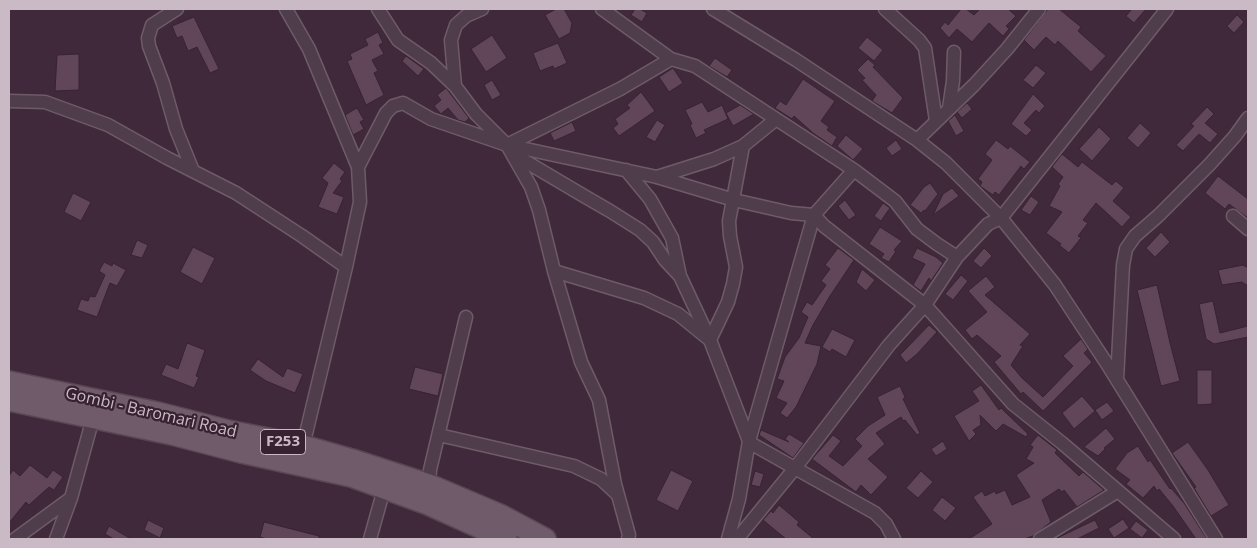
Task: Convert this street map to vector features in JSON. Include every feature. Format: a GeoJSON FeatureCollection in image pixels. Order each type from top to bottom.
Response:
{"type":"FeatureCollection","features":[{"type":"Feature","properties":{"kind":"main road","name":"Gombi - Baromari Road"},"geometry":{"type":"LineString","coordinates":[[9,382],[304,446],[361,462],[429,485],[502,516],[545,539]]}},
{"type":"Feature","properties":{"kind":"main road","name":"Gombi - Baromari Road"},"geometry":{"type":"LineString","coordinates":[[9,400],[172,434],[242,452],[351,476],[428,504],[506,539]]}},
{"type":"Feature","properties":{"kind":"street"},"geometry":{"type":"LineString","coordinates":[[177,9],[152,25],[148,38],[176,129],[193,171]]}},
{"type":"Feature","properties":{"kind":"street"},"geometry":{"type":"LineString","coordinates":[[286,9],[309,49],[358,167],[360,202],[304,446]]}},
{"type":"Feature","properties":{"kind":"street"},"geometry":{"type":"LineString","coordinates":[[378,9],[398,40],[431,63],[455,86],[476,114],[510,149],[640,230],[654,242],[665,260],[680,276]]}},
{"type":"Feature","properties":{"kind":"street"},"geometry":{"type":"LineString","coordinates":[[455,86],[451,40],[456,25],[466,16],[482,9]]}},
{"type":"Feature","properties":{"kind":"street"},"geometry":{"type":"LineString","coordinates":[[602,9],[671,58],[695,66],[854,170],[895,201],[917,229],[957,257]]}},
{"type":"Feature","properties":{"kind":"street"},"geometry":{"type":"LineString","coordinates":[[713,9],[796,60],[917,140],[946,163],[1001,218],[1055,285],[1117,380],[1216,539]]}},
{"type":"Feature","properties":{"kind":"street"},"geometry":{"type":"LineString","coordinates":[[885,9],[919,40],[925,48],[936,121]]}},
{"type":"Feature","properties":{"kind":"street"},"geometry":{"type":"LineString","coordinates":[[917,140],[1007,50],[1038,9]]}},
{"type":"Feature","properties":{"kind":"street"},"geometry":{"type":"LineString","coordinates":[[737,539],[795,468],[889,345],[925,305],[957,257],[988,224],[1001,218],[1167,9]]}},
{"type":"Feature","properties":{"kind":"street"},"geometry":{"type":"LineString","coordinates":[[949,108],[953,81],[954,52]]}},
{"type":"Feature","properties":{"kind":"street"},"geometry":{"type":"LineString","coordinates":[[510,149],[645,76],[671,58]]}},
{"type":"Feature","properties":{"kind":"street"},"geometry":{"type":"LineString","coordinates":[[9,101],[45,102],[108,125],[236,193],[346,267]]}},
{"type":"Feature","properties":{"kind":"street"},"geometry":{"type":"LineString","coordinates":[[358,167],[386,113],[393,106],[403,102],[431,119],[510,149],[657,176],[734,200],[791,213],[814,215],[824,226],[925,305],[1013,404],[1062,443],[1174,539]]}},
{"type":"Feature","properties":{"kind":"street"},"geometry":{"type":"LineString","coordinates":[[1117,380],[1123,265],[1126,248],[1135,236],[1158,216],[1210,164],[1248,118]]}},
{"type":"Feature","properties":{"kind":"street"},"geometry":{"type":"LineString","coordinates":[[657,176],[714,159],[743,146],[776,120]]}},
{"type":"Feature","properties":{"kind":"street"},"geometry":{"type":"LineString","coordinates":[[710,340],[728,302],[736,267],[729,221],[743,146]]}},
{"type":"Feature","properties":{"kind":"street"},"geometry":{"type":"LineString","coordinates":[[510,149],[531,187],[581,362],[599,400],[617,494],[629,536],[628,539]]}},
{"type":"Feature","properties":{"kind":"street"},"geometry":{"type":"LineString","coordinates":[[626,170],[650,199],[672,238],[680,276],[710,340],[749,441],[875,513],[886,524],[894,539]]}},
{"type":"Feature","properties":{"kind":"street"},"geometry":{"type":"LineString","coordinates":[[728,539],[739,499],[749,441],[814,215],[854,170]]}},
{"type":"Feature","properties":{"kind":"street"},"geometry":{"type":"LineString","coordinates":[[1233,216],[1248,229]]}},
{"type":"Feature","properties":{"kind":"street"},"geometry":{"type":"LineString","coordinates":[[554,271],[644,298],[678,314],[710,340]]}},
{"type":"Feature","properties":{"kind":"street"},"geometry":{"type":"LineString","coordinates":[[429,485],[430,470],[466,317]]}},
{"type":"Feature","properties":{"kind":"street"},"geometry":{"type":"LineString","coordinates":[[56,539],[71,498],[93,418]]}},
{"type":"Feature","properties":{"kind":"street"},"geometry":{"type":"LineString","coordinates":[[439,434],[574,466],[601,479],[617,494]]}},
{"type":"Feature","properties":{"kind":"street"},"geometry":{"type":"LineString","coordinates":[[370,539],[384,488]]}},
{"type":"Feature","properties":{"kind":"street"},"geometry":{"type":"LineString","coordinates":[[1040,539],[1118,490]]}},
{"type":"Feature","properties":{"kind":"street"},"geometry":{"type":"LineString","coordinates":[[15,539],[71,498]]}},
{"type":"Feature","properties":{"kind":"building"},"geometry":{"type":"Polygon","coordinates":[[[556,9],[564,9],[572,23],[570,33],[559,39],[545,15],[556,9]]]}},
{"type":"Feature","properties":{"kind":"building"},"geometry":{"type":"Polygon","coordinates":[[[635,9],[640,9],[647,13],[642,22],[631,15],[635,9]]]}},
{"type":"Feature","properties":{"kind":"building"},"geometry":{"type":"Polygon","coordinates":[[[961,9],[966,9],[974,15],[980,9],[1008,9],[1016,16],[1006,26],[1009,29],[1003,36],[989,23],[972,42],[957,29],[949,38],[940,28],[945,22],[948,25],[961,9]]]}},
{"type":"Feature","properties":{"kind":"building"},"geometry":{"type":"Polygon","coordinates":[[[1048,9],[1059,9],[1081,27],[1078,31],[1106,56],[1091,72],[1058,41],[1055,45],[1046,37],[1034,50],[1024,40],[1048,9]]]}},
{"type":"Feature","properties":{"kind":"building"},"geometry":{"type":"Polygon","coordinates":[[[1132,9],[1146,9],[1134,23],[1126,16],[1132,9]]]}},
{"type":"Feature","properties":{"kind":"building"},"geometry":{"type":"Polygon","coordinates":[[[1237,15],[1244,22],[1234,33],[1227,26],[1237,15]]]}},
{"type":"Feature","properties":{"kind":"building"},"geometry":{"type":"Polygon","coordinates":[[[194,17],[219,69],[210,73],[197,47],[188,51],[182,36],[177,38],[172,26],[194,17]]]}},
{"type":"Feature","properties":{"kind":"building"},"geometry":{"type":"Polygon","coordinates":[[[378,32],[383,43],[379,45],[384,54],[372,60],[378,71],[374,73],[384,95],[366,105],[347,61],[352,59],[350,54],[368,45],[365,39],[378,32]]]}},
{"type":"Feature","properties":{"kind":"building"},"geometry":{"type":"Polygon","coordinates":[[[492,35],[507,58],[486,72],[471,49],[492,35]]]}},
{"type":"Feature","properties":{"kind":"building"},"geometry":{"type":"Polygon","coordinates":[[[867,37],[883,50],[874,61],[858,48],[867,37]]]}},
{"type":"Feature","properties":{"kind":"building"},"geometry":{"type":"Polygon","coordinates":[[[558,43],[567,63],[554,69],[553,66],[540,71],[533,53],[558,43]]]}},
{"type":"Feature","properties":{"kind":"building"},"geometry":{"type":"Polygon","coordinates":[[[79,54],[79,90],[55,91],[57,55],[79,54]]]}},
{"type":"Feature","properties":{"kind":"building"},"geometry":{"type":"Polygon","coordinates":[[[406,56],[424,69],[418,76],[402,61],[406,56]]]}},
{"type":"Feature","properties":{"kind":"building"},"geometry":{"type":"Polygon","coordinates":[[[715,58],[732,70],[727,77],[709,66],[715,58]]]}},
{"type":"Feature","properties":{"kind":"building"},"geometry":{"type":"Polygon","coordinates":[[[868,59],[875,65],[873,67],[903,98],[892,113],[872,101],[876,95],[862,80],[865,78],[857,70],[868,59]]]}},
{"type":"Feature","properties":{"kind":"building"},"geometry":{"type":"Polygon","coordinates":[[[1036,65],[1046,73],[1033,88],[1023,80],[1036,65]]]}},
{"type":"Feature","properties":{"kind":"building"},"geometry":{"type":"Polygon","coordinates":[[[673,68],[683,83],[669,92],[659,77],[673,68]]]}},
{"type":"Feature","properties":{"kind":"building"},"geometry":{"type":"Polygon","coordinates":[[[803,79],[835,101],[821,121],[829,127],[827,130],[837,137],[832,146],[813,133],[794,116],[792,119],[775,108],[780,101],[786,105],[803,79]]]}},
{"type":"Feature","properties":{"kind":"building"},"geometry":{"type":"Polygon","coordinates":[[[492,80],[501,95],[492,100],[484,85],[492,80]]]}},
{"type":"Feature","properties":{"kind":"building"},"geometry":{"type":"Polygon","coordinates":[[[446,88],[469,118],[465,122],[458,120],[448,108],[441,114],[434,106],[441,100],[437,95],[446,88]]]}},
{"type":"Feature","properties":{"kind":"building"},"geometry":{"type":"Polygon","coordinates":[[[641,92],[655,111],[619,136],[613,128],[618,124],[615,119],[630,108],[627,105],[641,92]]]}},
{"type":"Feature","properties":{"kind":"building"},"geometry":{"type":"Polygon","coordinates":[[[1033,94],[1045,106],[1039,113],[1036,110],[1024,123],[1032,130],[1026,136],[1011,124],[1033,94]]]}},
{"type":"Feature","properties":{"kind":"building"},"geometry":{"type":"Polygon","coordinates":[[[702,102],[708,112],[722,105],[728,119],[704,130],[706,133],[696,138],[685,110],[702,102]]]}},
{"type":"Feature","properties":{"kind":"building"},"geometry":{"type":"Polygon","coordinates":[[[967,103],[972,109],[962,118],[957,112],[967,103]]]}},
{"type":"Feature","properties":{"kind":"building"},"geometry":{"type":"Polygon","coordinates":[[[740,105],[754,114],[733,126],[726,113],[740,105]]]}},
{"type":"Feature","properties":{"kind":"building"},"geometry":{"type":"Polygon","coordinates":[[[1207,107],[1214,114],[1205,123],[1218,134],[1210,143],[1199,134],[1183,151],[1176,145],[1194,126],[1191,124],[1207,107]]]}},
{"type":"Feature","properties":{"kind":"building"},"geometry":{"type":"Polygon","coordinates":[[[357,108],[364,120],[360,122],[364,129],[353,135],[345,115],[357,108]]]}},
{"type":"Feature","properties":{"kind":"building"},"geometry":{"type":"Polygon","coordinates":[[[955,115],[964,131],[956,136],[948,121],[955,115]]]}},
{"type":"Feature","properties":{"kind":"building"},"geometry":{"type":"Polygon","coordinates":[[[657,120],[665,125],[655,142],[646,137],[657,120]]]}},
{"type":"Feature","properties":{"kind":"building"},"geometry":{"type":"Polygon","coordinates":[[[572,122],[576,131],[554,141],[550,133],[572,122]]]}},
{"type":"Feature","properties":{"kind":"building"},"geometry":{"type":"Polygon","coordinates":[[[1140,123],[1151,133],[1138,148],[1127,138],[1140,123]]]}},
{"type":"Feature","properties":{"kind":"building"},"geometry":{"type":"Polygon","coordinates":[[[1099,127],[1111,139],[1092,161],[1079,149],[1099,127]]]}},
{"type":"Feature","properties":{"kind":"building"},"geometry":{"type":"Polygon","coordinates":[[[846,135],[863,149],[853,160],[837,146],[846,135]]]}},
{"type":"Feature","properties":{"kind":"building"},"geometry":{"type":"Polygon","coordinates":[[[896,140],[902,149],[892,156],[886,148],[896,140]]]}},
{"type":"Feature","properties":{"kind":"building"},"geometry":{"type":"Polygon","coordinates":[[[996,140],[1008,149],[1010,146],[1030,162],[1024,169],[1021,166],[999,195],[995,192],[993,195],[980,186],[982,182],[978,179],[992,160],[985,154],[996,140]]]}},
{"type":"Feature","properties":{"kind":"building"},"geometry":{"type":"Polygon","coordinates":[[[1062,154],[1078,167],[1082,162],[1112,185],[1116,181],[1124,188],[1113,201],[1131,217],[1122,227],[1096,203],[1083,220],[1088,223],[1078,236],[1081,238],[1069,253],[1059,245],[1061,244],[1046,233],[1062,212],[1049,206],[1063,177],[1052,167],[1062,154]]]}},
{"type":"Feature","properties":{"kind":"building"},"geometry":{"type":"Polygon","coordinates":[[[334,163],[345,172],[340,179],[342,181],[333,193],[344,197],[337,214],[318,207],[328,183],[322,178],[334,163]]]}},
{"type":"Feature","properties":{"kind":"building"},"geometry":{"type":"Polygon","coordinates":[[[1218,176],[1248,199],[1248,218],[1229,204],[1225,209],[1205,193],[1218,176]]]}},
{"type":"Feature","properties":{"kind":"building"},"geometry":{"type":"Polygon","coordinates":[[[930,183],[938,194],[925,211],[921,213],[910,205],[924,187],[930,183]]]}},
{"type":"Feature","properties":{"kind":"building"},"geometry":{"type":"Polygon","coordinates":[[[952,188],[959,196],[933,215],[943,194],[952,188]]]}},
{"type":"Feature","properties":{"kind":"building"},"geometry":{"type":"Polygon","coordinates":[[[73,193],[91,202],[81,221],[64,212],[73,193]]]}},
{"type":"Feature","properties":{"kind":"building"},"geometry":{"type":"Polygon","coordinates":[[[1031,196],[1039,202],[1030,215],[1021,210],[1031,196]]]}},
{"type":"Feature","properties":{"kind":"building"},"geometry":{"type":"Polygon","coordinates":[[[845,200],[856,215],[849,220],[838,206],[845,200]]]}},
{"type":"Feature","properties":{"kind":"building"},"geometry":{"type":"Polygon","coordinates":[[[883,203],[890,208],[881,221],[874,216],[883,203]]]}},
{"type":"Feature","properties":{"kind":"building"},"geometry":{"type":"Polygon","coordinates":[[[880,227],[902,241],[894,250],[896,251],[889,262],[881,258],[884,254],[869,244],[880,227]]]}},
{"type":"Feature","properties":{"kind":"building"},"geometry":{"type":"Polygon","coordinates":[[[1161,232],[1170,242],[1155,257],[1146,248],[1161,232]]]}},
{"type":"Feature","properties":{"kind":"building"},"geometry":{"type":"Polygon","coordinates":[[[137,240],[148,245],[142,258],[131,255],[137,240]]]}},
{"type":"Feature","properties":{"kind":"building"},"geometry":{"type":"Polygon","coordinates":[[[193,247],[215,258],[202,284],[180,272],[193,247]]]}},
{"type":"Feature","properties":{"kind":"building"},"geometry":{"type":"Polygon","coordinates":[[[838,248],[854,260],[830,296],[805,343],[821,346],[817,364],[796,407],[787,418],[780,413],[787,403],[776,398],[784,381],[777,379],[785,357],[799,338],[808,317],[801,312],[807,302],[812,305],[826,285],[821,281],[830,269],[825,265],[838,248]]]}},
{"type":"Feature","properties":{"kind":"building"},"geometry":{"type":"Polygon","coordinates":[[[917,248],[936,257],[943,263],[931,281],[929,278],[921,291],[913,285],[925,264],[912,258],[917,248]]]}},
{"type":"Feature","properties":{"kind":"building"},"geometry":{"type":"Polygon","coordinates":[[[984,248],[992,256],[981,268],[973,261],[984,248]]]}},
{"type":"Feature","properties":{"kind":"building"},"geometry":{"type":"Polygon","coordinates":[[[104,262],[112,266],[113,263],[126,270],[117,286],[110,283],[97,317],[77,310],[81,299],[88,301],[90,296],[95,297],[105,275],[99,271],[104,262]]]}},
{"type":"Feature","properties":{"kind":"building"},"geometry":{"type":"Polygon","coordinates":[[[1243,265],[1248,268],[1248,286],[1242,282],[1222,285],[1218,270],[1243,265]]]}},
{"type":"Feature","properties":{"kind":"building"},"geometry":{"type":"Polygon","coordinates":[[[862,269],[875,280],[866,291],[856,282],[862,269]]]}},
{"type":"Feature","properties":{"kind":"building"},"geometry":{"type":"Polygon","coordinates":[[[961,275],[968,281],[953,300],[945,294],[961,275]]]}},
{"type":"Feature","properties":{"kind":"building"},"geometry":{"type":"Polygon","coordinates":[[[986,276],[995,287],[985,295],[1030,334],[1020,345],[1023,346],[1011,365],[1043,397],[1073,366],[1063,356],[1081,339],[1088,349],[1084,353],[1092,362],[1043,411],[1023,392],[1021,394],[994,362],[1001,356],[977,335],[972,339],[965,330],[987,312],[968,291],[986,276]]]}},
{"type":"Feature","properties":{"kind":"building"},"geometry":{"type":"Polygon","coordinates":[[[1157,285],[1180,381],[1161,386],[1137,290],[1157,285]]]}},
{"type":"Feature","properties":{"kind":"building"},"geometry":{"type":"Polygon","coordinates":[[[1213,301],[1220,333],[1248,326],[1248,337],[1214,344],[1206,339],[1199,304],[1213,301]]]}},
{"type":"Feature","properties":{"kind":"building"},"geometry":{"type":"Polygon","coordinates":[[[929,325],[937,332],[906,363],[900,355],[929,325]]]}},
{"type":"Feature","properties":{"kind":"building"},"geometry":{"type":"Polygon","coordinates":[[[832,329],[855,340],[846,357],[832,349],[830,352],[822,347],[832,329]]]}},
{"type":"Feature","properties":{"kind":"building"},"geometry":{"type":"Polygon","coordinates":[[[187,343],[205,350],[196,376],[199,377],[194,388],[161,375],[166,364],[178,369],[187,343]]]}},
{"type":"Feature","properties":{"kind":"building"},"geometry":{"type":"Polygon","coordinates":[[[258,359],[283,377],[287,368],[303,374],[295,393],[266,381],[250,370],[258,359]]]}},
{"type":"Feature","properties":{"kind":"building"},"geometry":{"type":"Polygon","coordinates":[[[415,367],[443,374],[438,396],[409,389],[415,367]]]}},
{"type":"Feature","properties":{"kind":"building"},"geometry":{"type":"Polygon","coordinates":[[[1197,370],[1212,370],[1212,404],[1197,405],[1197,370]]]}},
{"type":"Feature","properties":{"kind":"building"},"geometry":{"type":"Polygon","coordinates":[[[981,385],[999,410],[1001,408],[1028,434],[1026,437],[1003,424],[996,431],[980,415],[981,425],[973,430],[976,434],[969,441],[954,416],[979,401],[972,391],[981,385]]]}},
{"type":"Feature","properties":{"kind":"building"},"geometry":{"type":"Polygon","coordinates":[[[900,386],[905,397],[903,399],[920,433],[917,435],[901,417],[876,433],[885,444],[868,459],[888,477],[871,495],[861,485],[856,492],[812,459],[833,435],[841,441],[829,456],[843,466],[862,446],[855,439],[868,426],[885,415],[877,397],[900,386]]]}},
{"type":"Feature","properties":{"kind":"building"},"geometry":{"type":"Polygon","coordinates":[[[1082,396],[1095,411],[1074,429],[1062,413],[1082,396]]]}},
{"type":"Feature","properties":{"kind":"building"},"geometry":{"type":"Polygon","coordinates":[[[1107,402],[1114,411],[1102,420],[1095,410],[1107,402]]]}},
{"type":"Feature","properties":{"kind":"building"},"geometry":{"type":"Polygon","coordinates":[[[1106,428],[1115,439],[1098,456],[1084,447],[1106,428]]]}},
{"type":"Feature","properties":{"kind":"building"},"geometry":{"type":"Polygon","coordinates":[[[761,430],[789,442],[785,439],[789,434],[804,443],[793,458],[759,435],[761,430]]]}},
{"type":"Feature","properties":{"kind":"building"},"geometry":{"type":"Polygon","coordinates":[[[1038,435],[1057,450],[1055,453],[1079,476],[1083,472],[1104,490],[1077,507],[1064,490],[1062,492],[1059,489],[1042,500],[1051,522],[1033,536],[1024,539],[969,539],[992,524],[973,497],[982,491],[985,496],[995,491],[996,494],[1005,490],[1012,505],[1030,497],[1016,475],[1034,463],[1026,459],[1033,447],[1030,445],[1038,435]]]}},
{"type":"Feature","properties":{"kind":"building"},"geometry":{"type":"Polygon","coordinates":[[[943,441],[947,449],[936,456],[931,449],[943,441]]]}},
{"type":"Feature","properties":{"kind":"building"},"geometry":{"type":"Polygon","coordinates":[[[1188,442],[1229,505],[1211,516],[1194,488],[1196,487],[1172,453],[1188,442]]]}},
{"type":"Feature","properties":{"kind":"building"},"geometry":{"type":"Polygon","coordinates":[[[1138,446],[1148,462],[1150,460],[1170,489],[1184,503],[1207,539],[1196,539],[1159,489],[1157,491],[1154,486],[1143,498],[1126,484],[1130,480],[1115,469],[1127,453],[1138,446]]]}},
{"type":"Feature","properties":{"kind":"building"},"geometry":{"type":"Polygon","coordinates":[[[30,465],[47,478],[53,470],[63,477],[54,490],[49,487],[29,505],[26,502],[9,523],[9,476],[13,470],[20,476],[30,465]]]}},
{"type":"Feature","properties":{"kind":"building"},"geometry":{"type":"Polygon","coordinates":[[[671,470],[693,481],[678,511],[656,500],[671,470]]]}},
{"type":"Feature","properties":{"kind":"building"},"geometry":{"type":"Polygon","coordinates":[[[755,471],[764,474],[760,487],[751,485],[755,471]]]}},
{"type":"Feature","properties":{"kind":"building"},"geometry":{"type":"Polygon","coordinates":[[[921,471],[933,482],[918,498],[906,488],[921,471]]]}},
{"type":"Feature","properties":{"kind":"building"},"geometry":{"type":"Polygon","coordinates":[[[942,497],[956,508],[945,521],[932,510],[942,497]]]}},
{"type":"Feature","properties":{"kind":"building"},"geometry":{"type":"Polygon","coordinates":[[[779,505],[799,522],[797,525],[814,539],[786,539],[763,520],[771,511],[773,513],[779,505]]]}},
{"type":"Feature","properties":{"kind":"building"},"geometry":{"type":"Polygon","coordinates":[[[1123,519],[1129,528],[1114,538],[1108,529],[1123,519]]]}},
{"type":"Feature","properties":{"kind":"building"},"geometry":{"type":"Polygon","coordinates":[[[148,520],[164,528],[160,538],[144,530],[148,520]]]}},
{"type":"Feature","properties":{"kind":"building"},"geometry":{"type":"Polygon","coordinates":[[[1095,520],[1099,528],[1077,539],[1055,539],[1095,520]]]}},
{"type":"Feature","properties":{"kind":"building"},"geometry":{"type":"Polygon","coordinates":[[[1136,521],[1148,530],[1142,538],[1130,529],[1136,521]]]}},
{"type":"Feature","properties":{"kind":"building"},"geometry":{"type":"Polygon","coordinates":[[[264,522],[319,536],[319,539],[267,539],[260,537],[264,522]]]}},
{"type":"Feature","properties":{"kind":"building"},"geometry":{"type":"Polygon","coordinates":[[[109,526],[131,539],[114,539],[105,534],[109,526]]]}}]}
